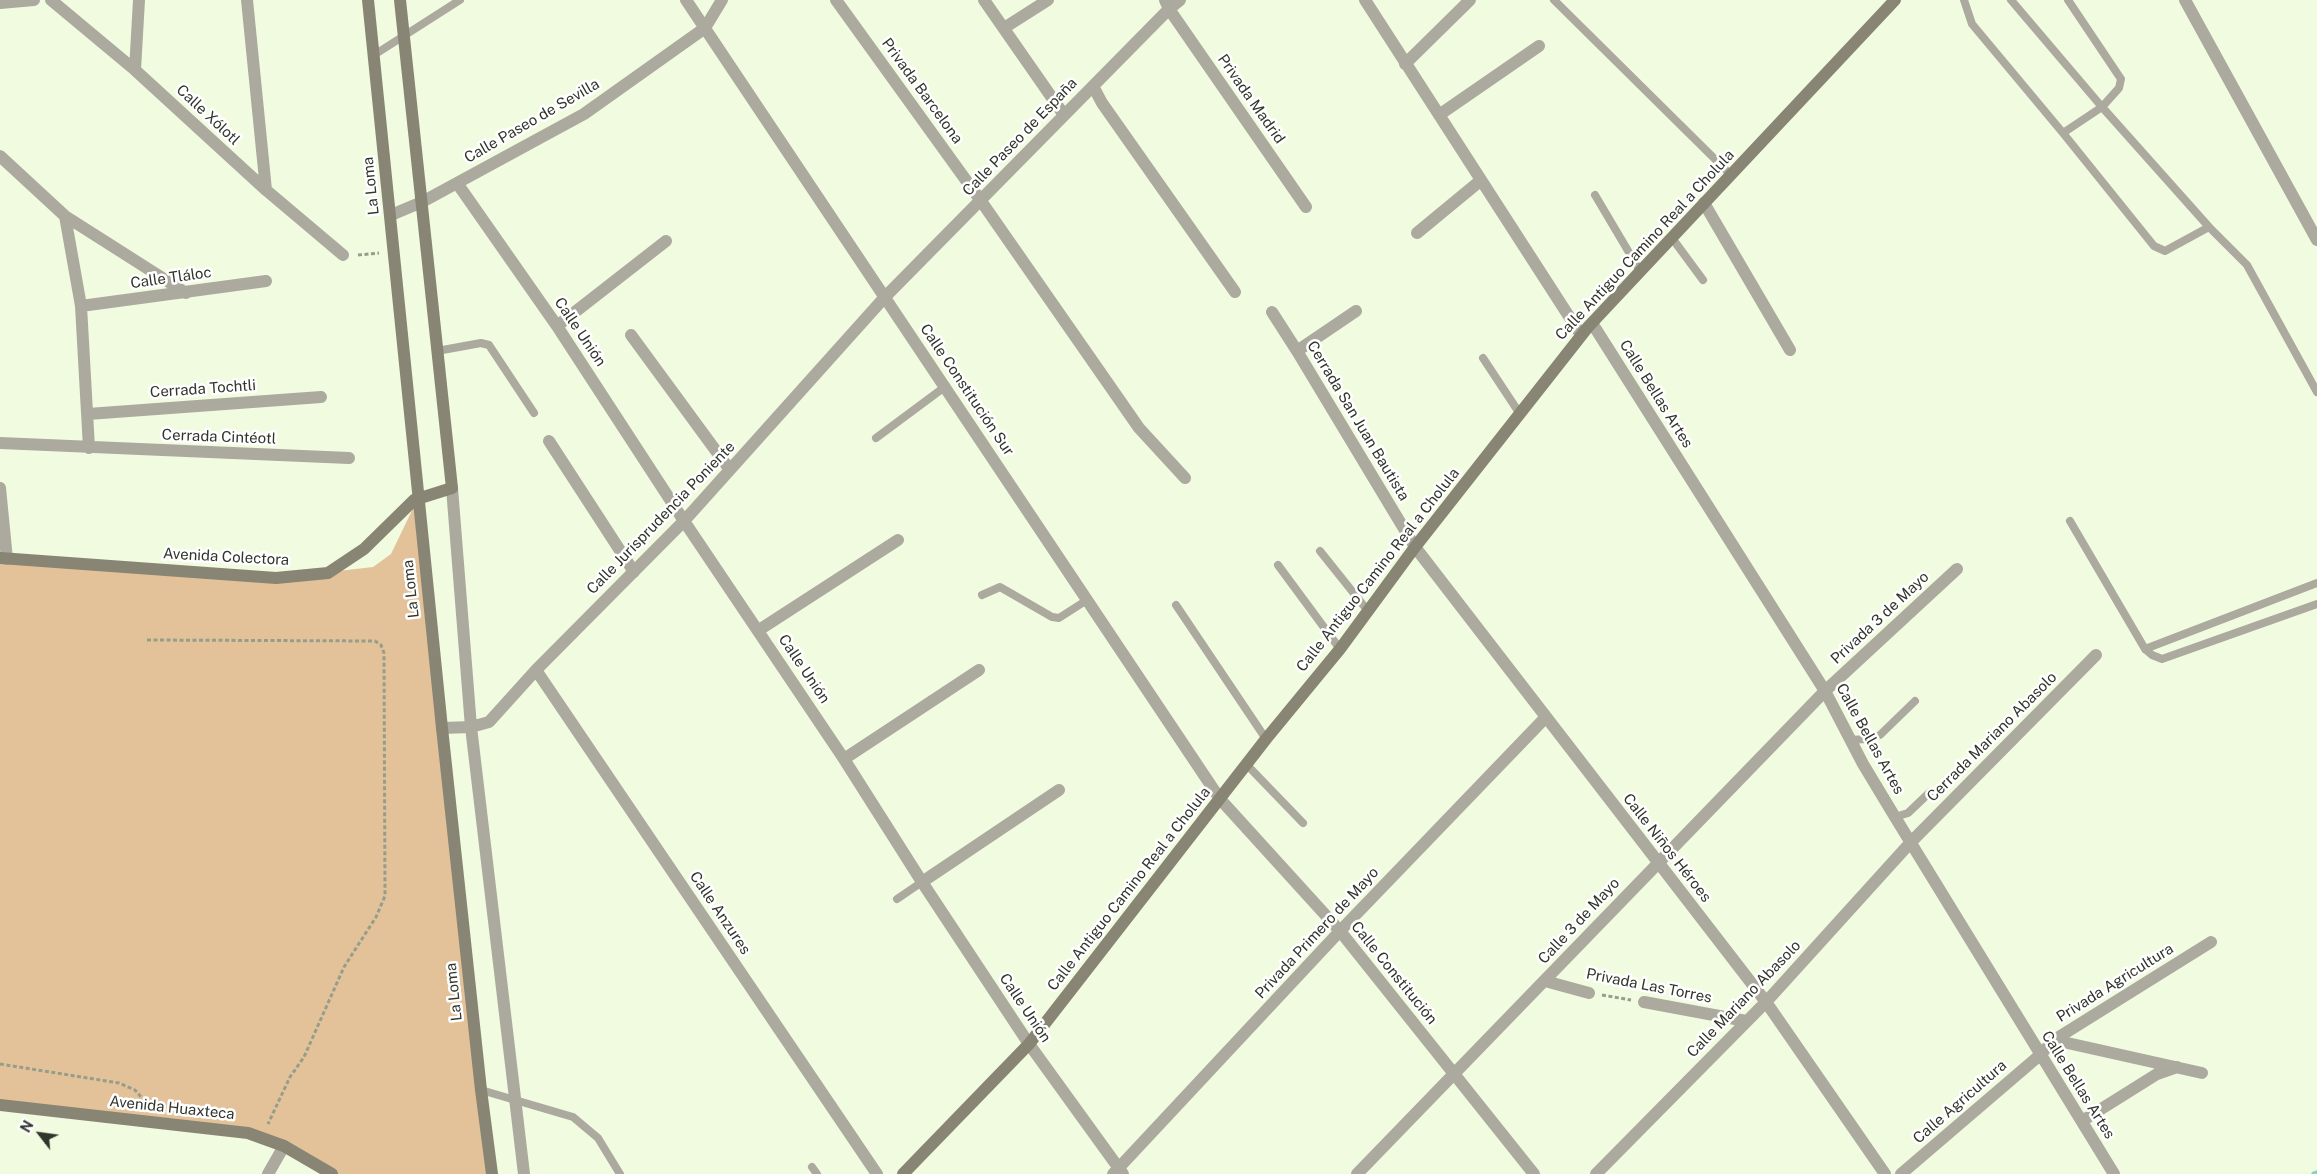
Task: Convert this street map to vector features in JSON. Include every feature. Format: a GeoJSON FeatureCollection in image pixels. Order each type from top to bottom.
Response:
{"type":"FeatureCollection","features":[{"type":"Feature","properties":{"kind":"street"},"geometry":{"type":"LineString","coordinates":[[0,3],[34,0]]}},
{"type":"Feature","properties":{"kind":"street","name":"Calle Xólotl"},"geometry":{"type":"LineString","coordinates":[[51,0],[135,70],[266,190],[342,255]]}},
{"type":"Feature","properties":{"kind":"street"},"geometry":{"type":"LineString","coordinates":[[135,70],[139,0]]}},
{"type":"Feature","properties":{"kind":"street"},"geometry":{"type":"LineString","coordinates":[[247,0],[266,190]]}},
{"type":"Feature","properties":{"kind":"street","name":"La Loma"},"geometry":{"type":"LineString","coordinates":[[368,0],[442,728],[481,1090],[492,1174]]}},
{"type":"Feature","properties":{"kind":"street"},"geometry":{"type":"LineString","coordinates":[[400,0],[452,488],[471,727],[524,1174]]}},
{"type":"Feature","properties":{"kind":"street","name":"Calle Constitución Sur"},"geometry":{"type":"LineString","coordinates":[[686,0],[884,298],[946,386],[1220,799]]}},
{"type":"Feature","properties":{"kind":"street","name":"Calle Paseo de Sevilla"},"geometry":{"type":"LineString","coordinates":[[391,215],[422,202],[584,114],[705,28],[722,0]]}},
{"type":"Feature","properties":{"kind":"street","name":"Privada Barcelona"},"geometry":{"type":"LineString","coordinates":[[836,0],[981,201],[1139,428],[1151,443],[1186,478]]}},
{"type":"Feature","properties":{"kind":"street"},"geometry":{"type":"LineString","coordinates":[[984,0],[1064,115]]}},
{"type":"Feature","properties":{"kind":"street"},"geometry":{"type":"LineString","coordinates":[[1004,28],[1048,0]]}},
{"type":"Feature","properties":{"kind":"street","name":"Calle Paseo de España"},"geometry":{"type":"LineString","coordinates":[[884,298],[1093,86],[1167,5],[1180,0]]}},
{"type":"Feature","properties":{"kind":"street"},"geometry":{"type":"LineString","coordinates":[[1365,0],[1581,335]]}},
{"type":"Feature","properties":{"kind":"street"},"geometry":{"type":"LineString","coordinates":[[1405,64],[1470,0]]}},
{"type":"Feature","properties":{"kind":"street"},"geometry":{"type":"LineString","coordinates":[[2185,0],[2317,240]]}},
{"type":"Feature","properties":{"kind":"street","name":"Calle Antiguo Camino Real a Cholula"},"geometry":{"type":"LineString","coordinates":[[903,1174],[1029,1044],[1266,739],[1340,649],[1415,547],[1581,335],[1889,2]]}},
{"type":"Feature","properties":{"kind":"street","name":"Privada Madrid"},"geometry":{"type":"LineString","coordinates":[[1167,5],[1306,207]]}},
{"type":"Feature","properties":{"kind":"street"},"geometry":{"type":"LineString","coordinates":[[1439,115],[1539,46]]}},
{"type":"Feature","properties":{"kind":"street"},"geometry":{"type":"LineString","coordinates":[[1093,86],[1102,103],[1235,292]]}},
{"type":"Feature","properties":{"kind":"street"},"geometry":{"type":"LineString","coordinates":[[0,156],[65,216],[186,293]]}},
{"type":"Feature","properties":{"kind":"street"},"geometry":{"type":"LineString","coordinates":[[1417,234],[1480,181]]}},
{"type":"Feature","properties":{"kind":"street","name":"Calle Unión"},"geometry":{"type":"LineString","coordinates":[[457,183],[557,326],[844,759],[922,882],[1029,1044],[1118,1172]]}},
{"type":"Feature","properties":{"kind":"street"},"geometry":{"type":"LineString","coordinates":[[1704,203],[1790,350]]}},
{"type":"Feature","properties":{"kind":"street"},"geometry":{"type":"LineString","coordinates":[[65,216],[81,306],[89,448]]}},
{"type":"Feature","properties":{"kind":"street"},"geometry":{"type":"LineString","coordinates":[[557,326],[666,241]]}},
{"type":"Feature","properties":{"kind":"street","name":"Calle Tláloc"},"geometry":{"type":"LineString","coordinates":[[81,306],[266,281]]}},
{"type":"Feature","properties":{"kind":"street","name":"Calle Jurisprudencia Poniente"},"geometry":{"type":"LineString","coordinates":[[442,728],[471,727],[489,722],[536,670],[684,520],[884,298]]}},
{"type":"Feature","properties":{"kind":"street"},"geometry":{"type":"LineString","coordinates":[[1297,351],[1356,311]]}},
{"type":"Feature","properties":{"kind":"street","name":"Cerrada San Juan Bautista"},"geometry":{"type":"LineString","coordinates":[[1272,312],[1415,547]]}},
{"type":"Feature","properties":{"kind":"street","name":"Calle Bellas Artes"},"geometry":{"type":"LineString","coordinates":[[1592,322],[1825,691],[1895,817],[2114,1174]]}},
{"type":"Feature","properties":{"kind":"street"},"geometry":{"type":"LineString","coordinates":[[631,335],[730,470]]}},
{"type":"Feature","properties":{"kind":"street","name":"Cerrada Tochtli"},"geometry":{"type":"LineString","coordinates":[[88,414],[321,397]]}},
{"type":"Feature","properties":{"kind":"street"},"geometry":{"type":"LineString","coordinates":[[549,441],[634,572]]}},
{"type":"Feature","properties":{"kind":"street","name":"Cerrada Cintéotl"},"geometry":{"type":"LineString","coordinates":[[0,443],[349,458]]}},
{"type":"Feature","properties":{"kind":"street"},"geometry":{"type":"LineString","coordinates":[[0,488],[4,558]]}},
{"type":"Feature","properties":{"kind":"street","name":"Avenida Colectora"},"geometry":{"type":"LineString","coordinates":[[4,558],[276,578],[328,573],[364,549],[418,498],[452,488]]}},
{"type":"Feature","properties":{"kind":"street"},"geometry":{"type":"LineString","coordinates":[[759,630],[898,540]]}},
{"type":"Feature","properties":{"kind":"street","name":"Calle Niños Héroes"},"geometry":{"type":"LineString","coordinates":[[1415,547],[1766,1002],[1884,1174]]}},
{"type":"Feature","properties":{"kind":"street","name":"Privada 3 de Mayo"},"geometry":{"type":"LineString","coordinates":[[1825,691],[1957,569]]}},
{"type":"Feature","properties":{"kind":"street","name":"Cerrada Mariano Abasolo"},"geometry":{"type":"LineString","coordinates":[[1910,842],[2096,655]]}},
{"type":"Feature","properties":{"kind":"street","name":"Calle Anzures"},"geometry":{"type":"LineString","coordinates":[[536,670],[877,1174]]}},
{"type":"Feature","properties":{"kind":"street"},"geometry":{"type":"LineString","coordinates":[[844,759],[979,670]]}},
{"type":"Feature","properties":{"kind":"street","name":"Calle 3 de Mayo"},"geometry":{"type":"LineString","coordinates":[[1357,1174],[1455,1075],[1657,862],[1825,691]]}},
{"type":"Feature","properties":{"kind":"street","name":"Privada Primero de Mayo"},"geometry":{"type":"LineString","coordinates":[[1118,1172],[1340,931],[1546,716]]}},
{"type":"Feature","properties":{"kind":"street"},"geometry":{"type":"LineString","coordinates":[[922,882],[1059,790]]}},
{"type":"Feature","properties":{"kind":"street","name":"Calle Constitución"},"geometry":{"type":"LineString","coordinates":[[1220,799],[1340,931],[1534,1174]]}},
{"type":"Feature","properties":{"kind":"street","name":"Calle Mariano Abasolo"},"geometry":{"type":"LineString","coordinates":[[1596,1174],[1766,1002],[1910,842]]}},
{"type":"Feature","properties":{"kind":"street","name":"Privada Agricultura"},"geometry":{"type":"LineString","coordinates":[[2040,1055],[2054,1040],[2210,942]]}},
{"type":"Feature","properties":{"kind":"street","name":"Privada Las Torres"},"geometry":{"type":"LineString","coordinates":[[1545,981],[1589,993]]}},
{"type":"Feature","properties":{"kind":"street","name":"Privada Las Torres"},"geometry":{"type":"LineString","coordinates":[[1644,1002],[1746,1021]]}},
{"type":"Feature","properties":{"kind":"street"},"geometry":{"type":"LineString","coordinates":[[2054,1040],[2202,1073]]}},
{"type":"Feature","properties":{"kind":"street","name":"Calle Agricultura"},"geometry":{"type":"LineString","coordinates":[[1901,1174],[2040,1055]]}},
{"type":"Feature","properties":{"kind":"street"},"geometry":{"type":"LineString","coordinates":[[2082,1121],[2157,1074],[2178,1067]]}},
{"type":"Feature","properties":{"kind":"street","name":"Avenida Huaxteca"},"geometry":{"type":"LineString","coordinates":[[0,1105],[248,1133],[284,1146],[332,1174]]}},
{"type":"Feature","properties":{"kind":"street"},"geometry":{"type":"LineString","coordinates":[[268,1174],[284,1146]]}},
{"type":"Feature","properties":{"kind":"lane"},"geometry":{"type":"LineString","coordinates":[[374,56],[460,0]]}},
{"type":"Feature","properties":{"kind":"lane"},"geometry":{"type":"LineString","coordinates":[[1554,0],[1730,175]]}},
{"type":"Feature","properties":{"kind":"lane"},"geometry":{"type":"LineString","coordinates":[[1964,0],[1972,24],[2159,250],[2165,251],[2209,227]]}},
{"type":"Feature","properties":{"kind":"lane"},"geometry":{"type":"LineString","coordinates":[[2011,0],[2102,107],[2209,227],[2247,265],[2317,392]]}},
{"type":"Feature","properties":{"kind":"lane"},"geometry":{"type":"LineString","coordinates":[[2064,133],[2102,107],[2119,88],[2121,79],[2068,0]]}},
{"type":"Feature","properties":{"kind":"lane"},"geometry":{"type":"LineString","coordinates":[[1595,195],[1640,271]]}},
{"type":"Feature","properties":{"kind":"lane"},"geometry":{"type":"LineString","coordinates":[[1672,238],[1703,280]]}},
{"type":"Feature","properties":{"kind":"lane"},"geometry":{"type":"LineString","coordinates":[[437,351],[481,343],[489,346],[534,413]]}},
{"type":"Feature","properties":{"kind":"lane"},"geometry":{"type":"LineString","coordinates":[[1483,358],[1520,414]]}},
{"type":"Feature","properties":{"kind":"lane"},"geometry":{"type":"LineString","coordinates":[[876,438],[946,386]]}},
{"type":"Feature","properties":{"kind":"lane"},"geometry":{"type":"LineString","coordinates":[[2070,521],[2145,649],[2152,655],[2162,659],[2317,604]]}},
{"type":"Feature","properties":{"kind":"lane"},"geometry":{"type":"LineString","coordinates":[[1320,551],[1368,611]]}},
{"type":"Feature","properties":{"kind":"lane"},"geometry":{"type":"LineString","coordinates":[[1278,565],[1340,649]]}},
{"type":"Feature","properties":{"kind":"lane"},"geometry":{"type":"LineString","coordinates":[[2145,649],[2317,584]]}},
{"type":"Feature","properties":{"kind":"lane"},"geometry":{"type":"LineString","coordinates":[[982,596],[1000,587],[1056,618],[1076,609],[1087,600]]}},
{"type":"Feature","properties":{"kind":"lane"},"geometry":{"type":"LineString","coordinates":[[1176,605],[1266,739]]}},
{"type":"Feature","properties":{"kind":"lane"},"geometry":{"type":"LineString","coordinates":[[1851,740],[1866,739],[1880,735],[1915,701]]}},
{"type":"Feature","properties":{"kind":"lane"},"geometry":{"type":"LineString","coordinates":[[1247,765],[1303,823]]}},
{"type":"Feature","properties":{"kind":"lane"},"geometry":{"type":"LineString","coordinates":[[1895,817],[1908,813],[1930,792]]}},
{"type":"Feature","properties":{"kind":"lane"},"geometry":{"type":"LineString","coordinates":[[897,899],[922,882]]}},
{"type":"Feature","properties":{"kind":"lane"},"geometry":{"type":"LineString","coordinates":[[481,1090],[573,1117],[598,1138],[620,1174]]}},
{"type":"Feature","properties":{"kind":"path"},"geometry":{"type":"LineString","coordinates":[[342,255],[394,252]]}},
{"type":"Feature","properties":{"kind":"path"},"geometry":{"type":"LineString","coordinates":[[147,640],[375,641],[381,645],[384,653],[385,896],[376,917],[344,967],[304,1057],[290,1076],[262,1138]]}},
{"type":"Feature","properties":{"kind":"path","name":"Privada Las Torres"},"geometry":{"type":"LineString","coordinates":[[1589,993],[1644,1002]]}},
{"type":"Feature","properties":{"kind":"path"},"geometry":{"type":"LineString","coordinates":[[0,1064],[119,1083],[135,1090],[142,1098],[144,1122]]}},
{"type":"Feature","properties":{"kind":"shaded area"},"geometry":{"type":"Polygon","coordinates":[[[418,498],[494,1174],[332,1174],[248,1133],[0,1105],[0,559],[276,578],[373,567],[391,554],[418,498]]]}}]}
